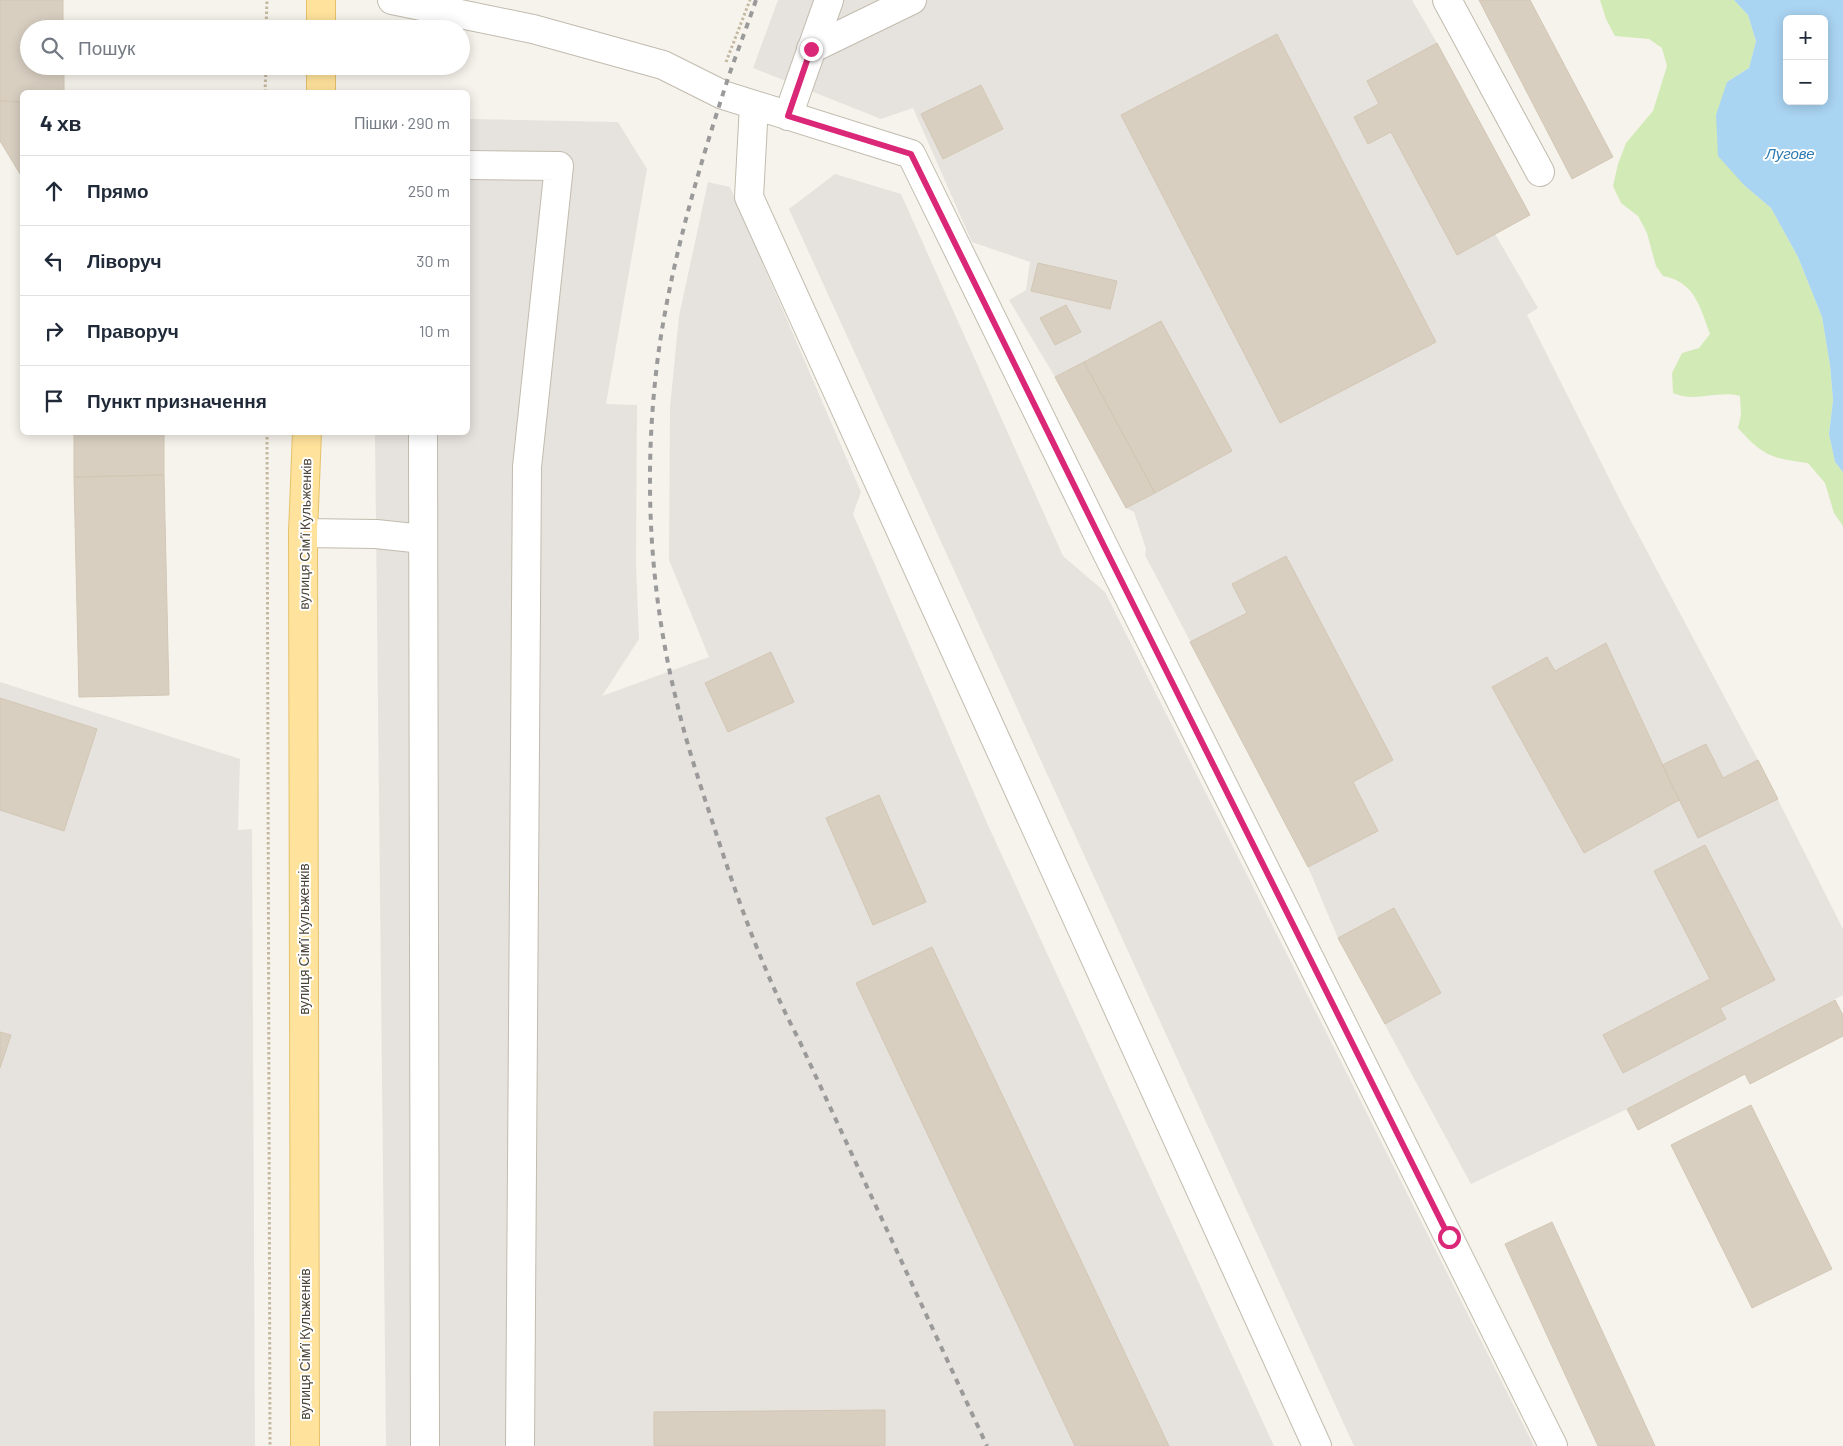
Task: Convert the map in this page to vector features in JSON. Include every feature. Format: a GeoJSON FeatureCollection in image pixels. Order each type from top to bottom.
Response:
{"type":"FeatureCollection","features":[{"type":"Feature","properties":{"kind":"main road"},"geometry":{"type":"LineString","coordinates":[[321,0],[321,20]]}},
{"type":"Feature","properties":{"kind":"main road"},"geometry":{"type":"LineString","coordinates":[[321,75],[321,90]]}},
{"type":"Feature","properties":{"kind":"main road","name":"вулиця Сімʼї Кульженків"},"geometry":{"type":"LineString","coordinates":[[305,1446],[303,533],[307,435]]}},
{"type":"Feature","properties":{"kind":"lane"},"geometry":{"type":"LineString","coordinates":[[392,0],[533,28],[654,62],[715,91],[754,105],[911,154],[1113,564],[1553,1446]]}},
{"type":"Feature","properties":{"kind":"lane"},"geometry":{"type":"LineString","coordinates":[[788,116],[829,0]]}},
{"type":"Feature","properties":{"kind":"lane"},"geometry":{"type":"LineString","coordinates":[[811,49],[912,0]]}},
{"type":"Feature","properties":{"kind":"lane"},"geometry":{"type":"LineString","coordinates":[[1447,0],[1540,172]]}},
{"type":"Feature","properties":{"kind":"lane"},"geometry":{"type":"LineString","coordinates":[[754,105],[749,197],[1317,1446]]}},
{"type":"Feature","properties":{"kind":"lane"},"geometry":{"type":"LineString","coordinates":[[470,164],[559,166],[526,467],[520,1446]]}},
{"type":"Feature","properties":{"kind":"lane"},"geometry":{"type":"LineString","coordinates":[[422,435],[425,1446]]}},
{"type":"Feature","properties":{"kind":"lane"},"geometry":{"type":"LineString","coordinates":[[303,533],[376,534],[423,538]]}},
{"type":"Feature","properties":{"kind":"path"},"geometry":{"type":"LineString","coordinates":[[266,20],[267,0]]}},
{"type":"Feature","properties":{"kind":"path"},"geometry":{"type":"LineString","coordinates":[[715,91],[750,0]]}},
{"type":"Feature","properties":{"kind":"path"},"geometry":{"type":"LineString","coordinates":[[265,90],[266,75]]}},
{"type":"Feature","properties":{"kind":"path"},"geometry":{"type":"LineString","coordinates":[[267,435],[270,1446]]}},
{"type":"Feature","properties":{"kind":"shaded area"},"geometry":{"type":"Polygon","coordinates":[[[778,0],[1412,0],[1530,215],[1495,234],[1538,308],[1527,315],[1623,506],[1758,760],[1843,929],[1843,995],[1627,1109],[1471,1184],[1338,938],[1308,867],[1145,555],[1146,549],[1134,512],[1126,508],[1055,377],[1009,300],[1026,290],[1030,262],[972,242],[913,108],[881,119],[753,68],[778,0]]]}},
{"type":"Feature","properties":{"kind":"shaded area"},"geometry":{"type":"Polygon","coordinates":[[[470,119],[618,122],[647,169],[606,404],[637,405],[636,565],[639,639],[602,696],[709,657],[669,560],[670,408],[679,316],[708,182],[730,187],[861,492],[853,514],[987,823],[1274,1446],[386,1446],[375,435],[470,435],[470,119]]]}},
{"type":"Feature","properties":{"kind":"shaded area"},"geometry":{"type":"Polygon","coordinates":[[[835,174],[901,194],[1063,556],[1105,592],[1534,1446],[1354,1446],[789,209],[835,174]]]}},
{"type":"Feature","properties":{"kind":"shaded area"},"geometry":{"type":"Polygon","coordinates":[[[0,682],[240,759],[238,830],[252,829],[255,1446],[0,1446],[0,682]]]}},
{"type":"Feature","properties":{"kind":"green space"},"geometry":{"type":"Polygon","coordinates":[[[1600,0],[1734,0],[1748,15],[1756,41],[1749,68],[1727,82],[1744,185],[1771,208],[1798,257],[1822,317],[1830,365],[1833,400],[1829,434],[1835,462],[1843,472],[1843,526],[1834,513],[1825,483],[1808,463],[1768,454],[1754,445],[1738,428],[1741,415],[1740,396],[1723,394],[1689,397],[1673,393],[1672,373],[1682,353],[1699,348],[1710,334],[1695,297],[1682,284],[1674,279],[1663,276],[1656,266],[1647,233],[1638,216],[1621,203],[1613,186],[1618,164],[1626,143],[1653,111],[1667,66],[1662,48],[1649,39],[1615,36],[1606,19],[1600,0]]]}},
{"type":"Feature","properties":{"kind":"water","name":"Лугове"},"geometry":{"type":"Polygon","coordinates":[[[1734,0],[1843,0],[1843,472],[1835,462],[1829,434],[1833,400],[1830,365],[1822,317],[1798,257],[1771,208],[1744,185],[1718,156],[1716,115],[1727,82],[1749,68],[1756,41],[1748,15],[1734,0]]]}},
{"type":"Feature","properties":{"kind":"building"},"geometry":{"type":"Polygon","coordinates":[[[0,0],[63,0],[63,20],[20,20],[20,75],[64,75],[64,90],[20,90],[20,102],[0,101],[0,0]]]}},
{"type":"Feature","properties":{"kind":"building"},"geometry":{"type":"Polygon","coordinates":[[[1479,0],[1530,0],[1613,157],[1572,179],[1479,0]]]}},
{"type":"Feature","properties":{"kind":"building"},"geometry":{"type":"Polygon","coordinates":[[[1277,34],[1436,342],[1280,423],[1121,115],[1277,34]]]}},
{"type":"Feature","properties":{"kind":"building"},"geometry":{"type":"Polygon","coordinates":[[[1437,43],[1530,215],[1457,255],[1391,132],[1368,144],[1354,117],[1379,104],[1367,81],[1437,43]]]}},
{"type":"Feature","properties":{"kind":"building"},"geometry":{"type":"Polygon","coordinates":[[[981,85],[1003,129],[943,159],[921,114],[981,85]]]}},
{"type":"Feature","properties":{"kind":"building"},"geometry":{"type":"Polygon","coordinates":[[[0,101],[20,102],[20,174],[0,141],[0,101]]]}},
{"type":"Feature","properties":{"kind":"building"},"geometry":{"type":"Polygon","coordinates":[[[1038,263],[1117,281],[1110,309],[1031,291],[1038,263]]]}},
{"type":"Feature","properties":{"kind":"building"},"geometry":{"type":"Polygon","coordinates":[[[1066,305],[1081,332],[1055,345],[1040,318],[1066,305]]]}},
{"type":"Feature","properties":{"kind":"building"},"geometry":{"type":"Polygon","coordinates":[[[1161,321],[1232,451],[1155,493],[1084,362],[1161,321]]]}},
{"type":"Feature","properties":{"kind":"building"},"geometry":{"type":"Polygon","coordinates":[[[1084,362],[1155,493],[1126,508],[1055,377],[1084,362]]]}},
{"type":"Feature","properties":{"kind":"building"},"geometry":{"type":"Polygon","coordinates":[[[74,435],[164,435],[164,475],[74,477],[74,435]]]}},
{"type":"Feature","properties":{"kind":"building"},"geometry":{"type":"Polygon","coordinates":[[[164,475],[169,695],[79,697],[74,477],[164,475]]]}},
{"type":"Feature","properties":{"kind":"building"},"geometry":{"type":"Polygon","coordinates":[[[1286,556],[1393,760],[1353,782],[1378,831],[1308,867],[1190,642],[1247,613],[1232,584],[1286,556]]]}},
{"type":"Feature","properties":{"kind":"building"},"geometry":{"type":"Polygon","coordinates":[[[1606,643],[1679,800],[1584,853],[1492,687],[1547,657],[1555,671],[1606,643]]]}},
{"type":"Feature","properties":{"kind":"building"},"geometry":{"type":"Polygon","coordinates":[[[771,652],[794,702],[728,732],[705,683],[771,652]]]}},
{"type":"Feature","properties":{"kind":"building"},"geometry":{"type":"Polygon","coordinates":[[[0,698],[97,729],[64,831],[0,810],[0,698]]]}},
{"type":"Feature","properties":{"kind":"building"},"geometry":{"type":"Polygon","coordinates":[[[1706,744],[1723,778],[1758,760],[1778,799],[1698,838],[1662,765],[1706,744]]]}},
{"type":"Feature","properties":{"kind":"building"},"geometry":{"type":"Polygon","coordinates":[[[879,795],[926,902],[873,925],[826,818],[879,795]]]}},
{"type":"Feature","properties":{"kind":"building"},"geometry":{"type":"Polygon","coordinates":[[[1705,845],[1775,980],[1720,1008],[1726,1019],[1623,1073],[1603,1035],[1710,979],[1654,871],[1705,845]]]}},
{"type":"Feature","properties":{"kind":"building"},"geometry":{"type":"Polygon","coordinates":[[[1394,908],[1441,993],[1385,1024],[1338,938],[1394,908]]]}},
{"type":"Feature","properties":{"kind":"building"},"geometry":{"type":"Polygon","coordinates":[[[932,947],[1169,1446],[1075,1446],[856,983],[932,947]]]}},
{"type":"Feature","properties":{"kind":"building"},"geometry":{"type":"Polygon","coordinates":[[[1835,1000],[1843,1015],[1843,1036],[1750,1084],[1745,1074],[1638,1130],[1627,1109],[1835,1000]]]}},
{"type":"Feature","properties":{"kind":"building"},"geometry":{"type":"Polygon","coordinates":[[[0,1032],[11,1035],[0,1068],[0,1032]]]}},
{"type":"Feature","properties":{"kind":"building"},"geometry":{"type":"Polygon","coordinates":[[[1751,1105],[1832,1269],[1752,1308],[1671,1145],[1751,1105]]]}},
{"type":"Feature","properties":{"kind":"building"},"geometry":{"type":"Polygon","coordinates":[[[1552,1222],[1655,1446],[1598,1446],[1505,1244],[1552,1222]]]}},
{"type":"Feature","properties":{"kind":"building"},"geometry":{"type":"Polygon","coordinates":[[[885,1410],[885,1446],[654,1446],[654,1412],[885,1410]]]}},
{"type":"Feature","properties":{"kind":"railway"},"geometry":{"type":"LineString","coordinates":[[756,0],[712,127],[694,190],[677,254],[659,349],[654,393],[650,481],[651,525],[659,613],[680,717],[690,752],[754,941],[775,991],[987,1446]]}},
{"type":"Feature","properties":{"kind":"route"},"geometry":{"type":"LineString","coordinates":[[811,49],[788,116],[911,154],[1104,546],[1449,1237]]}}]}
